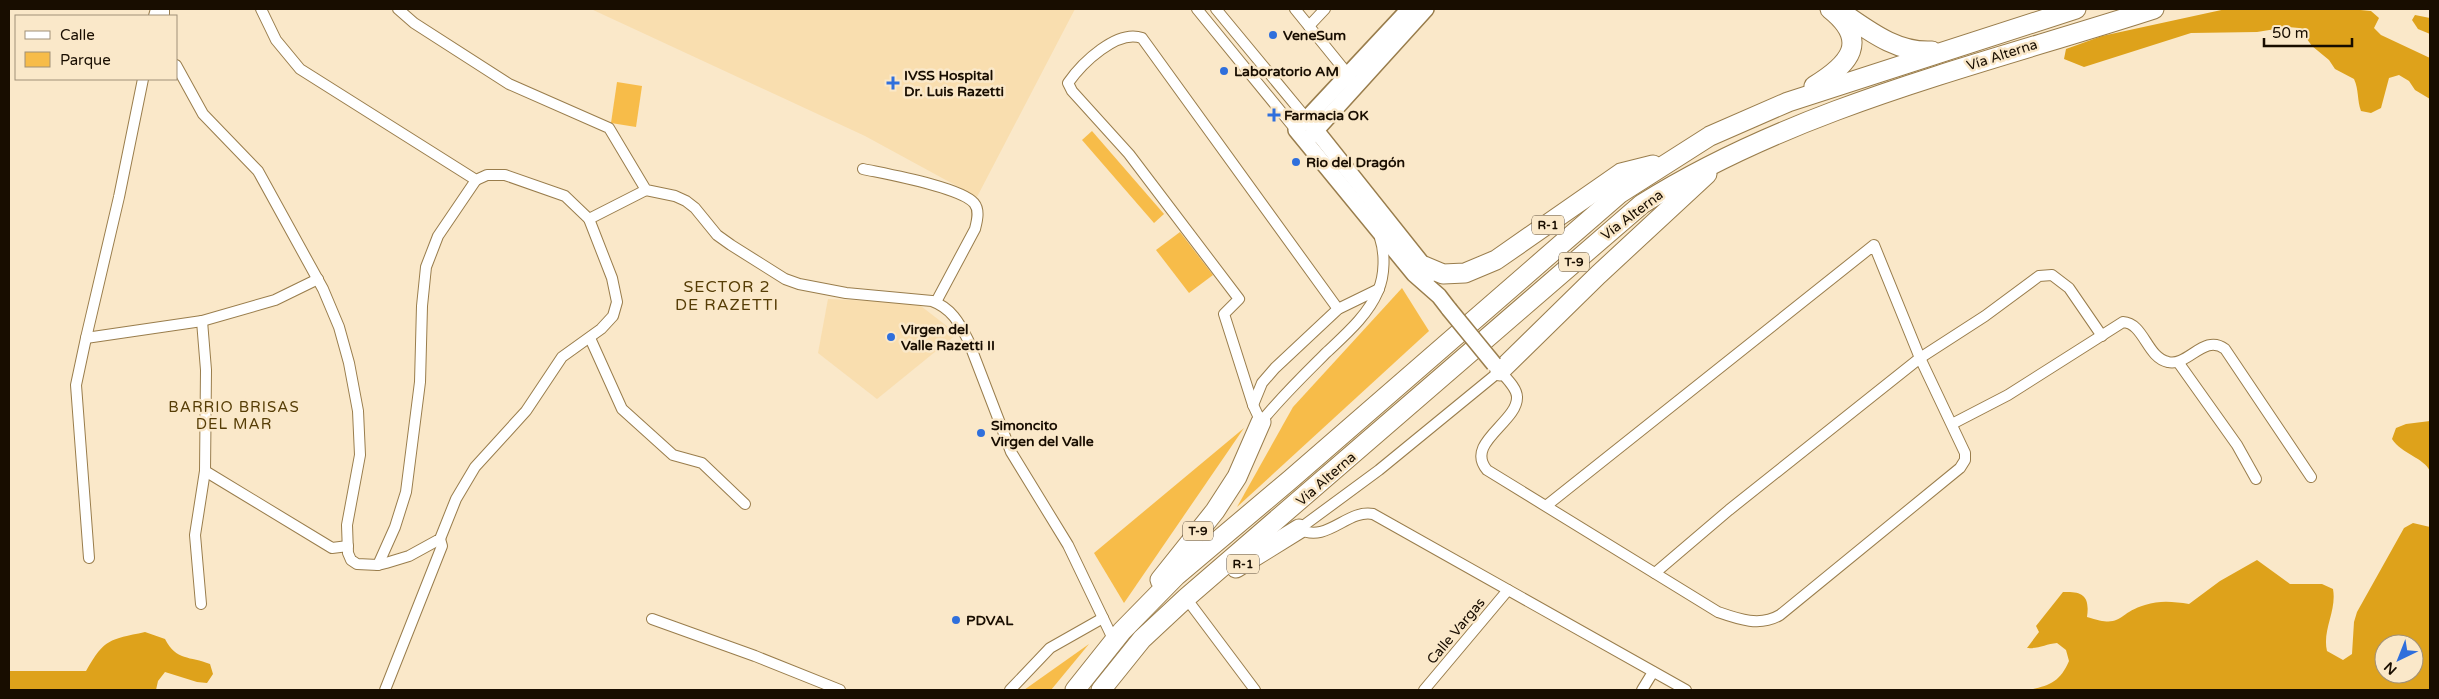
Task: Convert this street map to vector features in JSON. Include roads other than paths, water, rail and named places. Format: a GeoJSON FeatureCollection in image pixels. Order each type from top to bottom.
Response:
{"type":"FeatureCollection","features":[{"type":"Feature","properties":{"kind":"highway","name":"T-9"},"geometry":{"type":"LineString","coordinates":[[1788,102],[1831,76],[1846,62],[1853,47],[1852,37],[1844,20],[1830,9]]}},
{"type":"Feature","properties":{"kind":"highway"},"geometry":{"type":"LineString","coordinates":[[1836,9],[1900,48],[1917,52],[1948,50]]}},
{"type":"Feature","properties":{"kind":"highway","name":"Vía Alterna"},"geometry":{"type":"LineString","coordinates":[[1075,690],[1118,636],[1176,576],[1618,194],[1710,136],[1788,102],[2076,9]]}},
{"type":"Feature","properties":{"kind":"highway","name":"Vía Alterna"},"geometry":{"type":"LineString","coordinates":[[1100,690],[1142,639],[1186,598],[1635,210],[1684,178],[1784,129],[1993,57],[2154,9]]}},
{"type":"Feature","properties":{"kind":"highway","name":"T-9"},"geometry":{"type":"LineString","coordinates":[[1497,368],[1701,179],[1728,157]]}},
{"type":"Feature","properties":{"kind":"highway","name":"R-1"},"geometry":{"type":"LineString","coordinates":[[1424,266],[1443,274],[1465,273],[1496,260],[1621,173],[1668,161]]}},
{"type":"Feature","properties":{"kind":"highway","name":"T-9"},"geometry":{"type":"LineString","coordinates":[[1118,636],[1170,566],[1215,511],[1237,477],[1257,414]]}},
{"type":"Feature","properties":{"kind":"highway","name":"R-1"},"geometry":{"type":"LineString","coordinates":[[1186,598],[1300,529]]}},
{"type":"Feature","properties":{"kind":"main road"},"geometry":{"type":"LineString","coordinates":[[1353,79],[1409,9]]}},
{"type":"Feature","properties":{"kind":"main road"},"geometry":{"type":"LineString","coordinates":[[1426,9],[1353,79],[1301,136],[1414,274],[1439,296]]}},
{"type":"Feature","properties":{"kind":"main road"},"geometry":{"type":"LineString","coordinates":[[1311,124],[1424,266],[1439,296],[1497,368]]}},
{"type":"Feature","properties":{"kind":"street"},"geometry":{"type":"LineString","coordinates":[[261,9],[276,40],[300,68],[476,180]]}},
{"type":"Feature","properties":{"kind":"street"},"geometry":{"type":"LineString","coordinates":[[398,9],[414,23],[509,84],[608,128],[646,190]]}},
{"type":"Feature","properties":{"kind":"street"},"geometry":{"type":"LineString","coordinates":[[1197,9],[1301,136]]}},
{"type":"Feature","properties":{"kind":"street"},"geometry":{"type":"LineString","coordinates":[[1216,9],[1311,124]]}},
{"type":"Feature","properties":{"kind":"street"},"geometry":{"type":"LineString","coordinates":[[1295,9],[1353,79]]}},
{"type":"Feature","properties":{"kind":"street"},"geometry":{"type":"LineString","coordinates":[[1310,26],[1325,9]]}},
{"type":"Feature","properties":{"kind":"street"},"geometry":{"type":"LineString","coordinates":[[1257,414],[1224,314],[1239,299],[1129,154],[1072,91],[1068,83],[1075,74],[1099,51],[1123,37],[1132,34],[1142,38],[1338,309]]}},
{"type":"Feature","properties":{"kind":"street"},"geometry":{"type":"LineString","coordinates":[[178,69],[203,114],[258,171],[318,279],[339,327],[349,363],[358,411],[360,455],[347,525],[348,553],[354,562],[378,565],[409,556],[440,540]]}},
{"type":"Feature","properties":{"kind":"street"},"geometry":{"type":"LineString","coordinates":[[89,558],[76,385],[119,197],[142,80]]}},
{"type":"Feature","properties":{"kind":"street"},"geometry":{"type":"LineString","coordinates":[[863,169],[941,188],[968,199],[975,206],[978,218],[975,229],[936,302]]}},
{"type":"Feature","properties":{"kind":"street"},"geometry":{"type":"LineString","coordinates":[[378,565],[395,527],[406,492],[420,382],[422,306],[426,267],[438,236],[476,180],[487,175],[505,175],[565,196],[589,219],[612,278],[617,302],[613,316],[590,338],[562,357],[526,411],[475,467],[456,500],[440,540],[442,546],[385,690]]}},
{"type":"Feature","properties":{"kind":"street"},"geometry":{"type":"LineString","coordinates":[[589,219],[646,190],[686,200],[717,235],[785,279],[799,284],[846,293],[936,302],[951,312],[961,326],[1011,452],[1068,546],[1103,618],[1118,636]]}},
{"type":"Feature","properties":{"kind":"street","name":"T-9"},"geometry":{"type":"LineString","coordinates":[[1257,414],[1279,399],[1355,325],[1369,307],[1379,290],[1384,249],[1376,228]]}},
{"type":"Feature","properties":{"kind":"street"},"geometry":{"type":"LineString","coordinates":[[1497,368],[1516,393],[1517,402],[1484,446],[1481,459],[1487,470],[1718,612],[1756,622],[1775,618],[1960,468],[1965,460],[1965,452],[1920,358],[1874,245],[1546,506]]}},
{"type":"Feature","properties":{"kind":"street"},"geometry":{"type":"LineString","coordinates":[[1655,573],[1729,510],[1920,358],[1970,326],[2042,275],[2052,275],[2069,288],[2102,336]]}},
{"type":"Feature","properties":{"kind":"street"},"geometry":{"type":"LineString","coordinates":[[86,338],[202,321],[275,300],[318,279]]}},
{"type":"Feature","properties":{"kind":"street"},"geometry":{"type":"LineString","coordinates":[[1257,414],[1262,383],[1275,368],[1338,309],[1379,290]]}},
{"type":"Feature","properties":{"kind":"street"},"geometry":{"type":"LineString","coordinates":[[201,604],[195,535],[205,471],[206,370],[202,321]]}},
{"type":"Feature","properties":{"kind":"street"},"geometry":{"type":"LineString","coordinates":[[1952,424],[2008,395],[2123,322],[2134,326],[2158,357],[2167,362],[2178,362],[2207,346],[2218,346],[2225,349],[2311,477]]}},
{"type":"Feature","properties":{"kind":"street"},"geometry":{"type":"LineString","coordinates":[[590,338],[622,409],[672,455],[702,463],[745,504]]}},
{"type":"Feature","properties":{"kind":"street"},"geometry":{"type":"LineString","coordinates":[[2178,362],[2237,445],[2256,479]]}},
{"type":"Feature","properties":{"kind":"street","name":"R-1"},"geometry":{"type":"LineString","coordinates":[[1300,529],[1379,470],[1497,368]]}},
{"type":"Feature","properties":{"kind":"street"},"geometry":{"type":"LineString","coordinates":[[205,471],[332,548],[348,546]]}},
{"type":"Feature","properties":{"kind":"street"},"geometry":{"type":"LineString","coordinates":[[1300,529],[1311,533],[1322,532],[1360,514],[1374,514],[1686,690]]}},
{"type":"Feature","properties":{"kind":"street","name":"Calle Vargas"},"geometry":{"type":"LineString","coordinates":[[1424,690],[1508,590]]}},
{"type":"Feature","properties":{"kind":"street"},"geometry":{"type":"LineString","coordinates":[[1186,598],[1255,690]]}},
{"type":"Feature","properties":{"kind":"street"},"geometry":{"type":"LineString","coordinates":[[1010,690],[1050,648],[1103,618]]}},
{"type":"Feature","properties":{"kind":"street"},"geometry":{"type":"LineString","coordinates":[[652,619],[755,656],[840,690]]}},
{"type":"Feature","properties":{"kind":"street"},"geometry":{"type":"LineString","coordinates":[[1642,690],[1653,672]]}},
{"type":"Feature","properties":{"kind":"place","name":"VeneSum"},"geometry":{"type":"Point","coordinates":[1273,35]}},
{"type":"Feature","properties":{"kind":"place","name":"Laboratorio AM"},"geometry":{"type":"Point","coordinates":[1224,71]}},
{"type":"Feature","properties":{"kind":"place","name":"IVSS Hospital Dr. Luis Razetti"},"geometry":{"type":"Point","coordinates":[893,83]}},
{"type":"Feature","properties":{"kind":"place","name":"Farmacia OK"},"geometry":{"type":"Point","coordinates":[1274,115]}},
{"type":"Feature","properties":{"kind":"place","name":"Rio del Dragón"},"geometry":{"type":"Point","coordinates":[1296,162]}},
{"type":"Feature","properties":{"kind":"place","name":"Virgen del Valle Razetti II"},"geometry":{"type":"Point","coordinates":[891,337]}},
{"type":"Feature","properties":{"kind":"place","name":"Simoncito Virgen del Valle"},"geometry":{"type":"Point","coordinates":[981,433]}},
{"type":"Feature","properties":{"kind":"place","name":"PDVAL"},"geometry":{"type":"Point","coordinates":[956,620]}},
{"type":"Feature","properties":{"kind":"district","name":"SECTOR 2 DE RAZETTI"},"geometry":{"type":"Point","coordinates":[727,296]}},
{"type":"Feature","properties":{"kind":"district","name":"BARRIO BRISAS DEL MAR"},"geometry":{"type":"Point","coordinates":[234,416]}}]}
